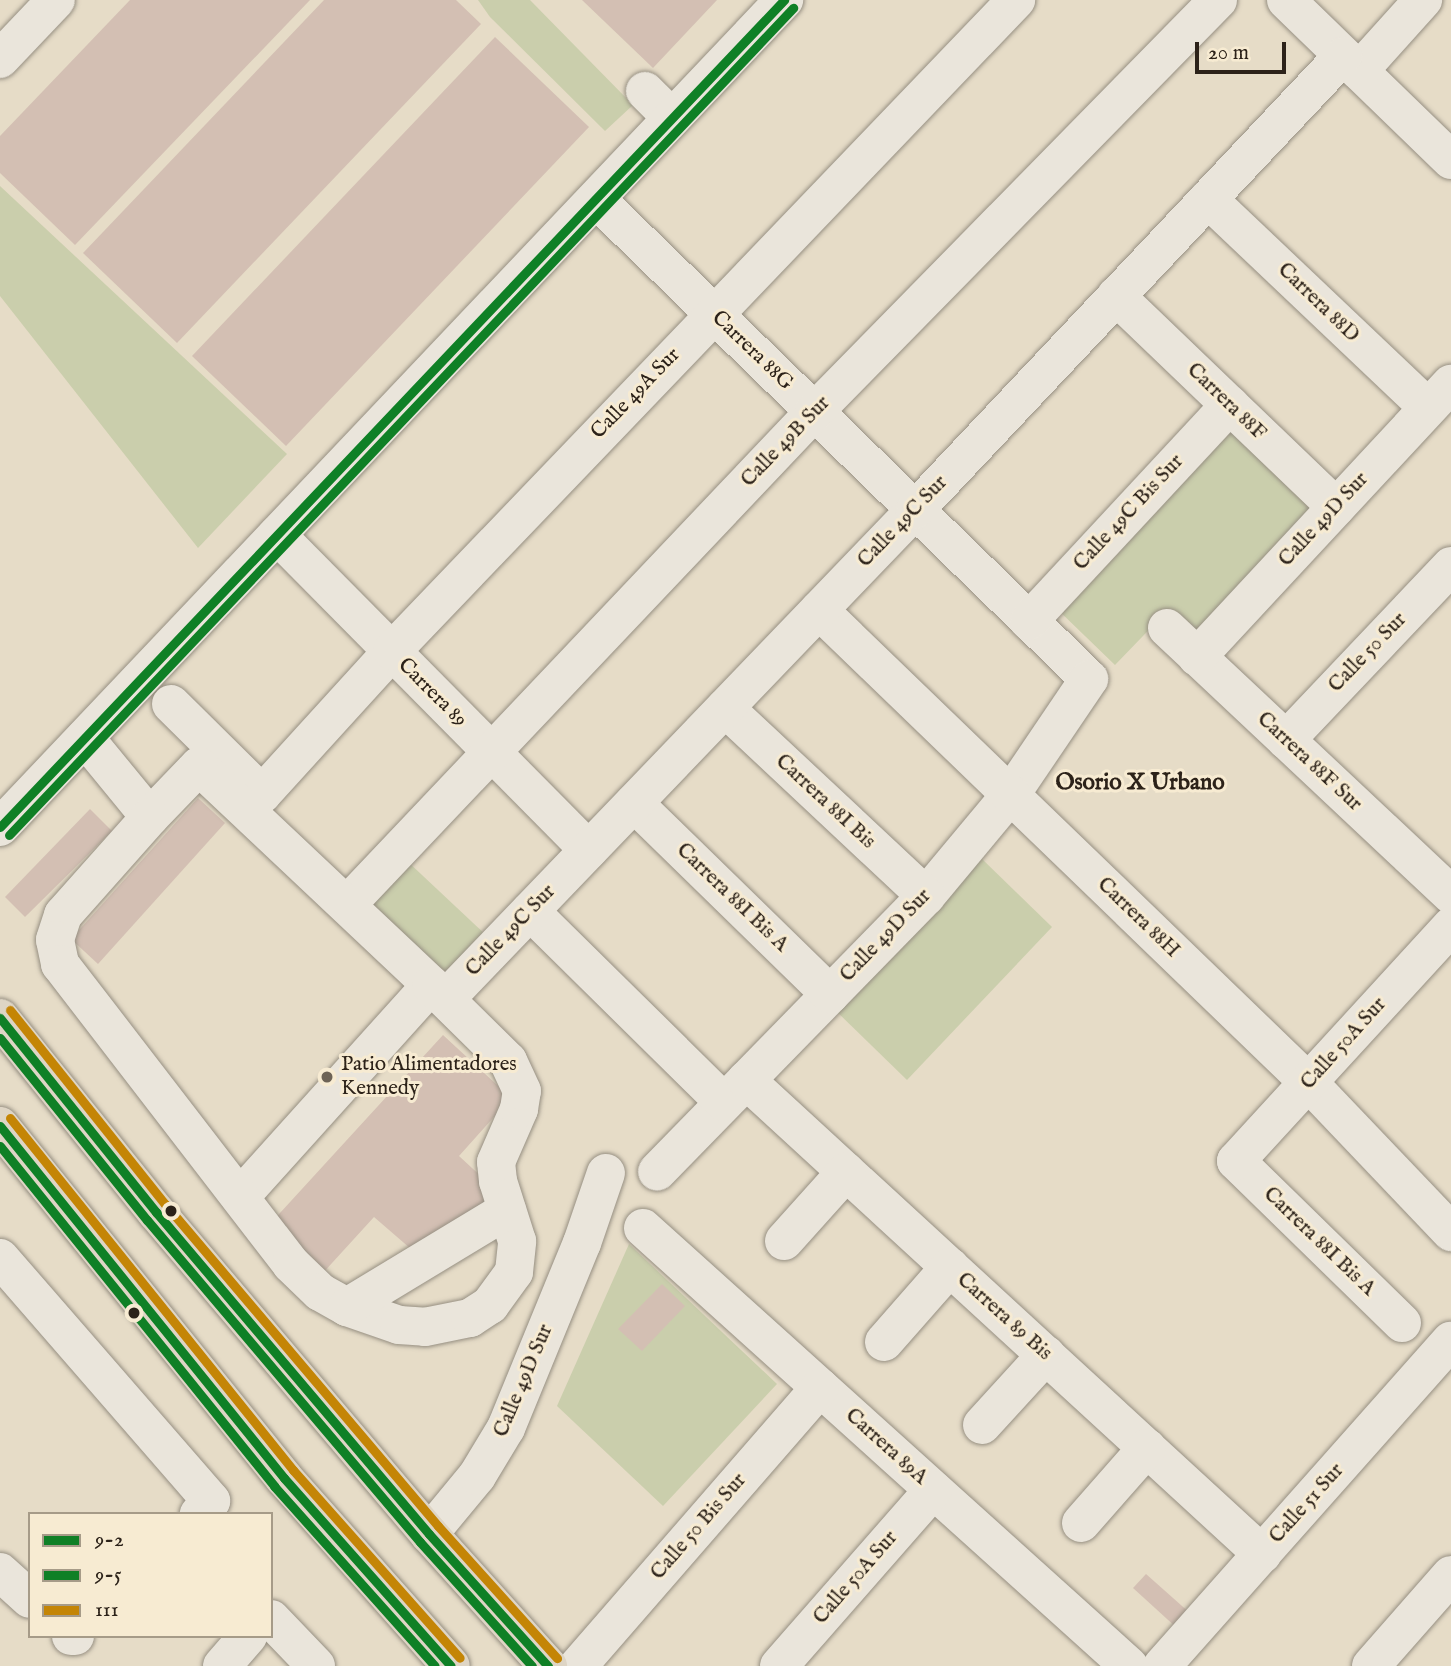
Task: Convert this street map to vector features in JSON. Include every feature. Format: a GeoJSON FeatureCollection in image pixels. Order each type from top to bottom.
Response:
{"type":"FeatureCollection","features":[{"type":"Feature","properties":{"kind":"main road"},"geometry":{"type":"LineString","coordinates":[[0,1018],[156,1212],[429,1534],[548,1666]]}},
{"type":"Feature","properties":{"kind":"main road"},"geometry":{"type":"LineString","coordinates":[[0,1126],[284,1478],[451,1666]]}},
{"type":"Feature","properties":{"kind":"street"},"geometry":{"type":"LineString","coordinates":[[0,59],[56,0]]}},
{"type":"Feature","properties":{"kind":"street"},"geometry":{"type":"LineString","coordinates":[[0,828],[784,0]]}},
{"type":"Feature","properties":{"kind":"street","name":"Calle 49A Sur"},"geometry":{"type":"LineString","coordinates":[[171,704],[262,794],[392,652],[1016,0]]}},
{"type":"Feature","properties":{"kind":"street","name":"Calle 49B Sur"},"geometry":{"type":"LineString","coordinates":[[360,891],[814,412],[1218,0]]}},
{"type":"Feature","properties":{"kind":"street"},"geometry":{"type":"LineString","coordinates":[[1286,0],[1451,160]]}},
{"type":"Feature","properties":{"kind":"street","name":"Calle 49C Sur"},"geometry":{"type":"LineString","coordinates":[[240,1197],[445,985],[530,911],[915,510],[1209,198],[1351,63],[1423,0]]}},
{"type":"Feature","properties":{"kind":"street"},"geometry":{"type":"LineString","coordinates":[[645,91],[672,118]]}},
{"type":"Feature","properties":{"kind":"street","name":"Carrera 88D"},"geometry":{"type":"LineString","coordinates":[[1209,198],[1439,396]]}},
{"type":"Feature","properties":{"kind":"street","name":"Carrera 88G"},"geometry":{"type":"LineString","coordinates":[[596,199],[1089,679]]}},
{"type":"Feature","properties":{"kind":"street","name":"Carrera 88F"},"geometry":{"type":"LineString","coordinates":[[1116,296],[1336,507]]}},
{"type":"Feature","properties":{"kind":"street","name":"Calle 49D Sur"},"geometry":{"type":"LineString","coordinates":[[1197,656],[1439,396]]}},
{"type":"Feature","properties":{"kind":"street","name":"Calle 49C Bis Sur"},"geometry":{"type":"LineString","coordinates":[[1029,621],[1230,405]]}},
{"type":"Feature","properties":{"kind":"street","name":"Carrera 89"},"geometry":{"type":"LineString","coordinates":[[277,535],[589,850]]}},
{"type":"Feature","properties":{"kind":"street","name":"Calle 50 Sur"},"geometry":{"type":"LineString","coordinates":[[1286,740],[1451,566]]}},
{"type":"Feature","properties":{"kind":"street","name":"Carrera 88H"},"geometry":{"type":"LineString","coordinates":[[819,610],[1309,1083],[1451,1232]]}},
{"type":"Feature","properties":{"kind":"street","name":"Carrera 88F Sur"},"geometry":{"type":"LineString","coordinates":[[1167,628],[1451,895]]}},
{"type":"Feature","properties":{"kind":"street","name":"Calle 49D Sur"},"geometry":{"type":"LineString","coordinates":[[657,1172],[926,896],[1011,794],[1089,679]]}},
{"type":"Feature","properties":{"kind":"street","name":"Carrera 88I Bis"},"geometry":{"type":"LineString","coordinates":[[725,708],[926,896]]}},
{"type":"Feature","properties":{"kind":"street"},"geometry":{"type":"LineString","coordinates":[[85,738],[150,817]]}},
{"type":"Feature","properties":{"kind":"street"},"geometry":{"type":"LineString","coordinates":[[199,766],[445,985],[508,1061],[522,1091],[519,1109],[496,1162],[517,1241],[514,1272],[496,1298],[471,1318],[425,1327],[399,1325],[347,1307],[320,1292],[290,1264],[60,964],[55,940],[63,915],[150,817],[199,766]]}},
{"type":"Feature","properties":{"kind":"street","name":"Carrera 88I Bis A"},"geometry":{"type":"LineString","coordinates":[[634,803],[830,994]]}},
{"type":"Feature","properties":{"kind":"street","name":"Carrera 89 Bis"},"geometry":{"type":"LineString","coordinates":[[530,911],[735,1091],[846,1172],[1262,1554]]}},
{"type":"Feature","properties":{"kind":"street","name":"Calle 50A Sur"},"geometry":{"type":"LineString","coordinates":[[1236,1161],[1451,926]]}},
{"type":"Feature","properties":{"kind":"street","name":"Carrera 88I Bis A"},"geometry":{"type":"LineString","coordinates":[[1236,1161],[1402,1323]]}},
{"type":"Feature","properties":{"kind":"street"},"geometry":{"type":"LineString","coordinates":[[784,1241],[846,1172]]}},
{"type":"Feature","properties":{"kind":"street","name":"Calle 49D Sur"},"geometry":{"type":"LineString","coordinates":[[429,1534],[477,1476],[506,1428],[582,1243],[606,1173]]}},
{"type":"Feature","properties":{"kind":"street"},"geometry":{"type":"LineString","coordinates":[[347,1307],[507,1210]]}},
{"type":"Feature","properties":{"kind":"street","name":"Carrera 89A"},"geometry":{"type":"LineString","coordinates":[[643,1228],[1129,1666]]}},
{"type":"Feature","properties":{"kind":"street"},"geometry":{"type":"LineString","coordinates":[[0,1258],[211,1501],[200,1512]]}},
{"type":"Feature","properties":{"kind":"street"},"geometry":{"type":"LineString","coordinates":[[884,1342],[950,1267]]}},
{"type":"Feature","properties":{"kind":"street","name":"Calle 51 Sur"},"geometry":{"type":"LineString","coordinates":[[1162,1666],[1450,1343]]}},
{"type":"Feature","properties":{"kind":"street"},"geometry":{"type":"LineString","coordinates":[[982,1425],[1046,1355]]}},
{"type":"Feature","properties":{"kind":"street","name":"Calle 50 Bis Sur"},"geometry":{"type":"LineString","coordinates":[[578,1666],[820,1388]]}},
{"type":"Feature","properties":{"kind":"street"},"geometry":{"type":"LineString","coordinates":[[1082,1523],[1147,1448]]}},
{"type":"Feature","properties":{"kind":"street","name":"Calle 50A Sur"},"geometry":{"type":"LineString","coordinates":[[779,1666],[933,1490]]}},
{"type":"Feature","properties":{"kind":"street"},"geometry":{"type":"LineString","coordinates":[[0,1572],[28,1597]]}},
{"type":"Feature","properties":{"kind":"street"},"geometry":{"type":"LineString","coordinates":[[1370,1666],[1451,1575]]}},
{"type":"Feature","properties":{"kind":"street"},"geometry":{"type":"LineString","coordinates":[[273,1621],[316,1666]]}},
{"type":"Feature","properties":{"kind":"street"},"geometry":{"type":"LineString","coordinates":[[222,1666],[246,1638]]}},
{"type":"Feature","properties":{"kind":"green space"},"geometry":{"type":"Polygon","coordinates":[[[478,0],[530,0],[633,105],[605,131],[490,17],[478,0]]]}},
{"type":"Feature","properties":{"kind":"green space"},"geometry":{"type":"Polygon","coordinates":[[[0,186],[287,454],[198,548],[0,296],[0,186]]]}},
{"type":"Feature","properties":{"kind":"green space"},"geometry":{"type":"Polygon","coordinates":[[[1229,424],[1314,507],[1194,633],[1169,609],[1115,665],[1055,607],[1229,424]]]}},
{"type":"Feature","properties":{"kind":"green space"},"geometry":{"type":"Polygon","coordinates":[[[980,857],[1052,927],[907,1080],[834,1009],[980,857]]]}},
{"type":"Feature","properties":{"kind":"green space"},"geometry":{"type":"Polygon","coordinates":[[[406,860],[487,936],[442,984],[362,908],[406,860]]]}},
{"type":"Feature","properties":{"kind":"green space"},"geometry":{"type":"Polygon","coordinates":[[[629,1244],[777,1384],[663,1506],[557,1406],[629,1244]]]}},
{"type":"Feature","properties":{"kind":"building"},"geometry":{"type":"Polygon","coordinates":[[[130,0],[310,0],[75,245],[0,173],[0,136],[130,0]]]}},
{"type":"Feature","properties":{"kind":"building"},"geometry":{"type":"Polygon","coordinates":[[[324,0],[456,0],[481,24],[177,343],[83,253],[324,0]]]}},
{"type":"Feature","properties":{"kind":"building"},"geometry":{"type":"Polygon","coordinates":[[[582,0],[717,0],[653,68],[582,0]]]}},
{"type":"Feature","properties":{"kind":"building"},"geometry":{"type":"Polygon","coordinates":[[[495,37],[589,127],[286,446],[192,356],[495,37]]]}},
{"type":"Feature","properties":{"kind":"building"},"geometry":{"type":"Polygon","coordinates":[[[198,798],[225,823],[98,964],[71,939],[198,798]]]}},
{"type":"Feature","properties":{"kind":"building"},"geometry":{"type":"Polygon","coordinates":[[[90,809],[112,831],[25,917],[5,897],[90,809]]]}},
{"type":"Feature","properties":{"kind":"building"},"geometry":{"type":"Polygon","coordinates":[[[443,1035],[511,1098],[459,1156],[485,1180],[484,1209],[411,1249],[374,1217],[322,1274],[269,1225],[443,1035]]]}},
{"type":"Feature","properties":{"kind":"building"},"geometry":{"type":"Polygon","coordinates":[[[662,1284],[685,1306],[642,1351],[618,1329],[662,1284]]]}},
{"type":"Feature","properties":{"kind":"building"},"geometry":{"type":"Polygon","coordinates":[[[1146,1574],[1191,1614],[1178,1629],[1133,1588],[1146,1574]]]}},
{"type":"Feature","properties":{"kind":"transit line","name":"9-2"},"geometry":{"type":"LineString","coordinates":[[0,827],[784,0]]}},
{"type":"Feature","properties":{"kind":"transit line","name":"9-5"},"geometry":{"type":"LineString","coordinates":[[9,835],[793,8]]}},
{"type":"Feature","properties":{"kind":"transit line","name":"111"},"geometry":{"type":"LineString","coordinates":[[10,1010],[165,1204],[438,1526],[557,1658]]}},
{"type":"Feature","properties":{"kind":"transit line","name":"9-2"},"geometry":{"type":"LineString","coordinates":[[0,1018],[156,1212],[429,1534],[548,1666]]}},
{"type":"Feature","properties":{"kind":"transit line","name":"9-5"},"geometry":{"type":"LineString","coordinates":[[0,1038],[147,1220],[420,1542],[532,1666]]}},
{"type":"Feature","properties":{"kind":"transit line","name":"111"},"geometry":{"type":"LineString","coordinates":[[10,1118],[293,1470],[460,1658]]}},
{"type":"Feature","properties":{"kind":"transit line","name":"9-2"},"geometry":{"type":"LineString","coordinates":[[0,1126],[284,1478],[451,1666]]}},
{"type":"Feature","properties":{"kind":"transit line","name":"9-5"},"geometry":{"type":"LineString","coordinates":[[0,1146],[274,1486],[435,1666]]}},
{"type":"Feature","properties":{"kind":"place","name":"Patio Alimentadores Kennedy"},"geometry":{"type":"Point","coordinates":[327,1077]}},
{"type":"Feature","properties":{"kind":"district","name":"Osorio X Urbano"},"geometry":{"type":"Point","coordinates":[1140,783]}}]}
